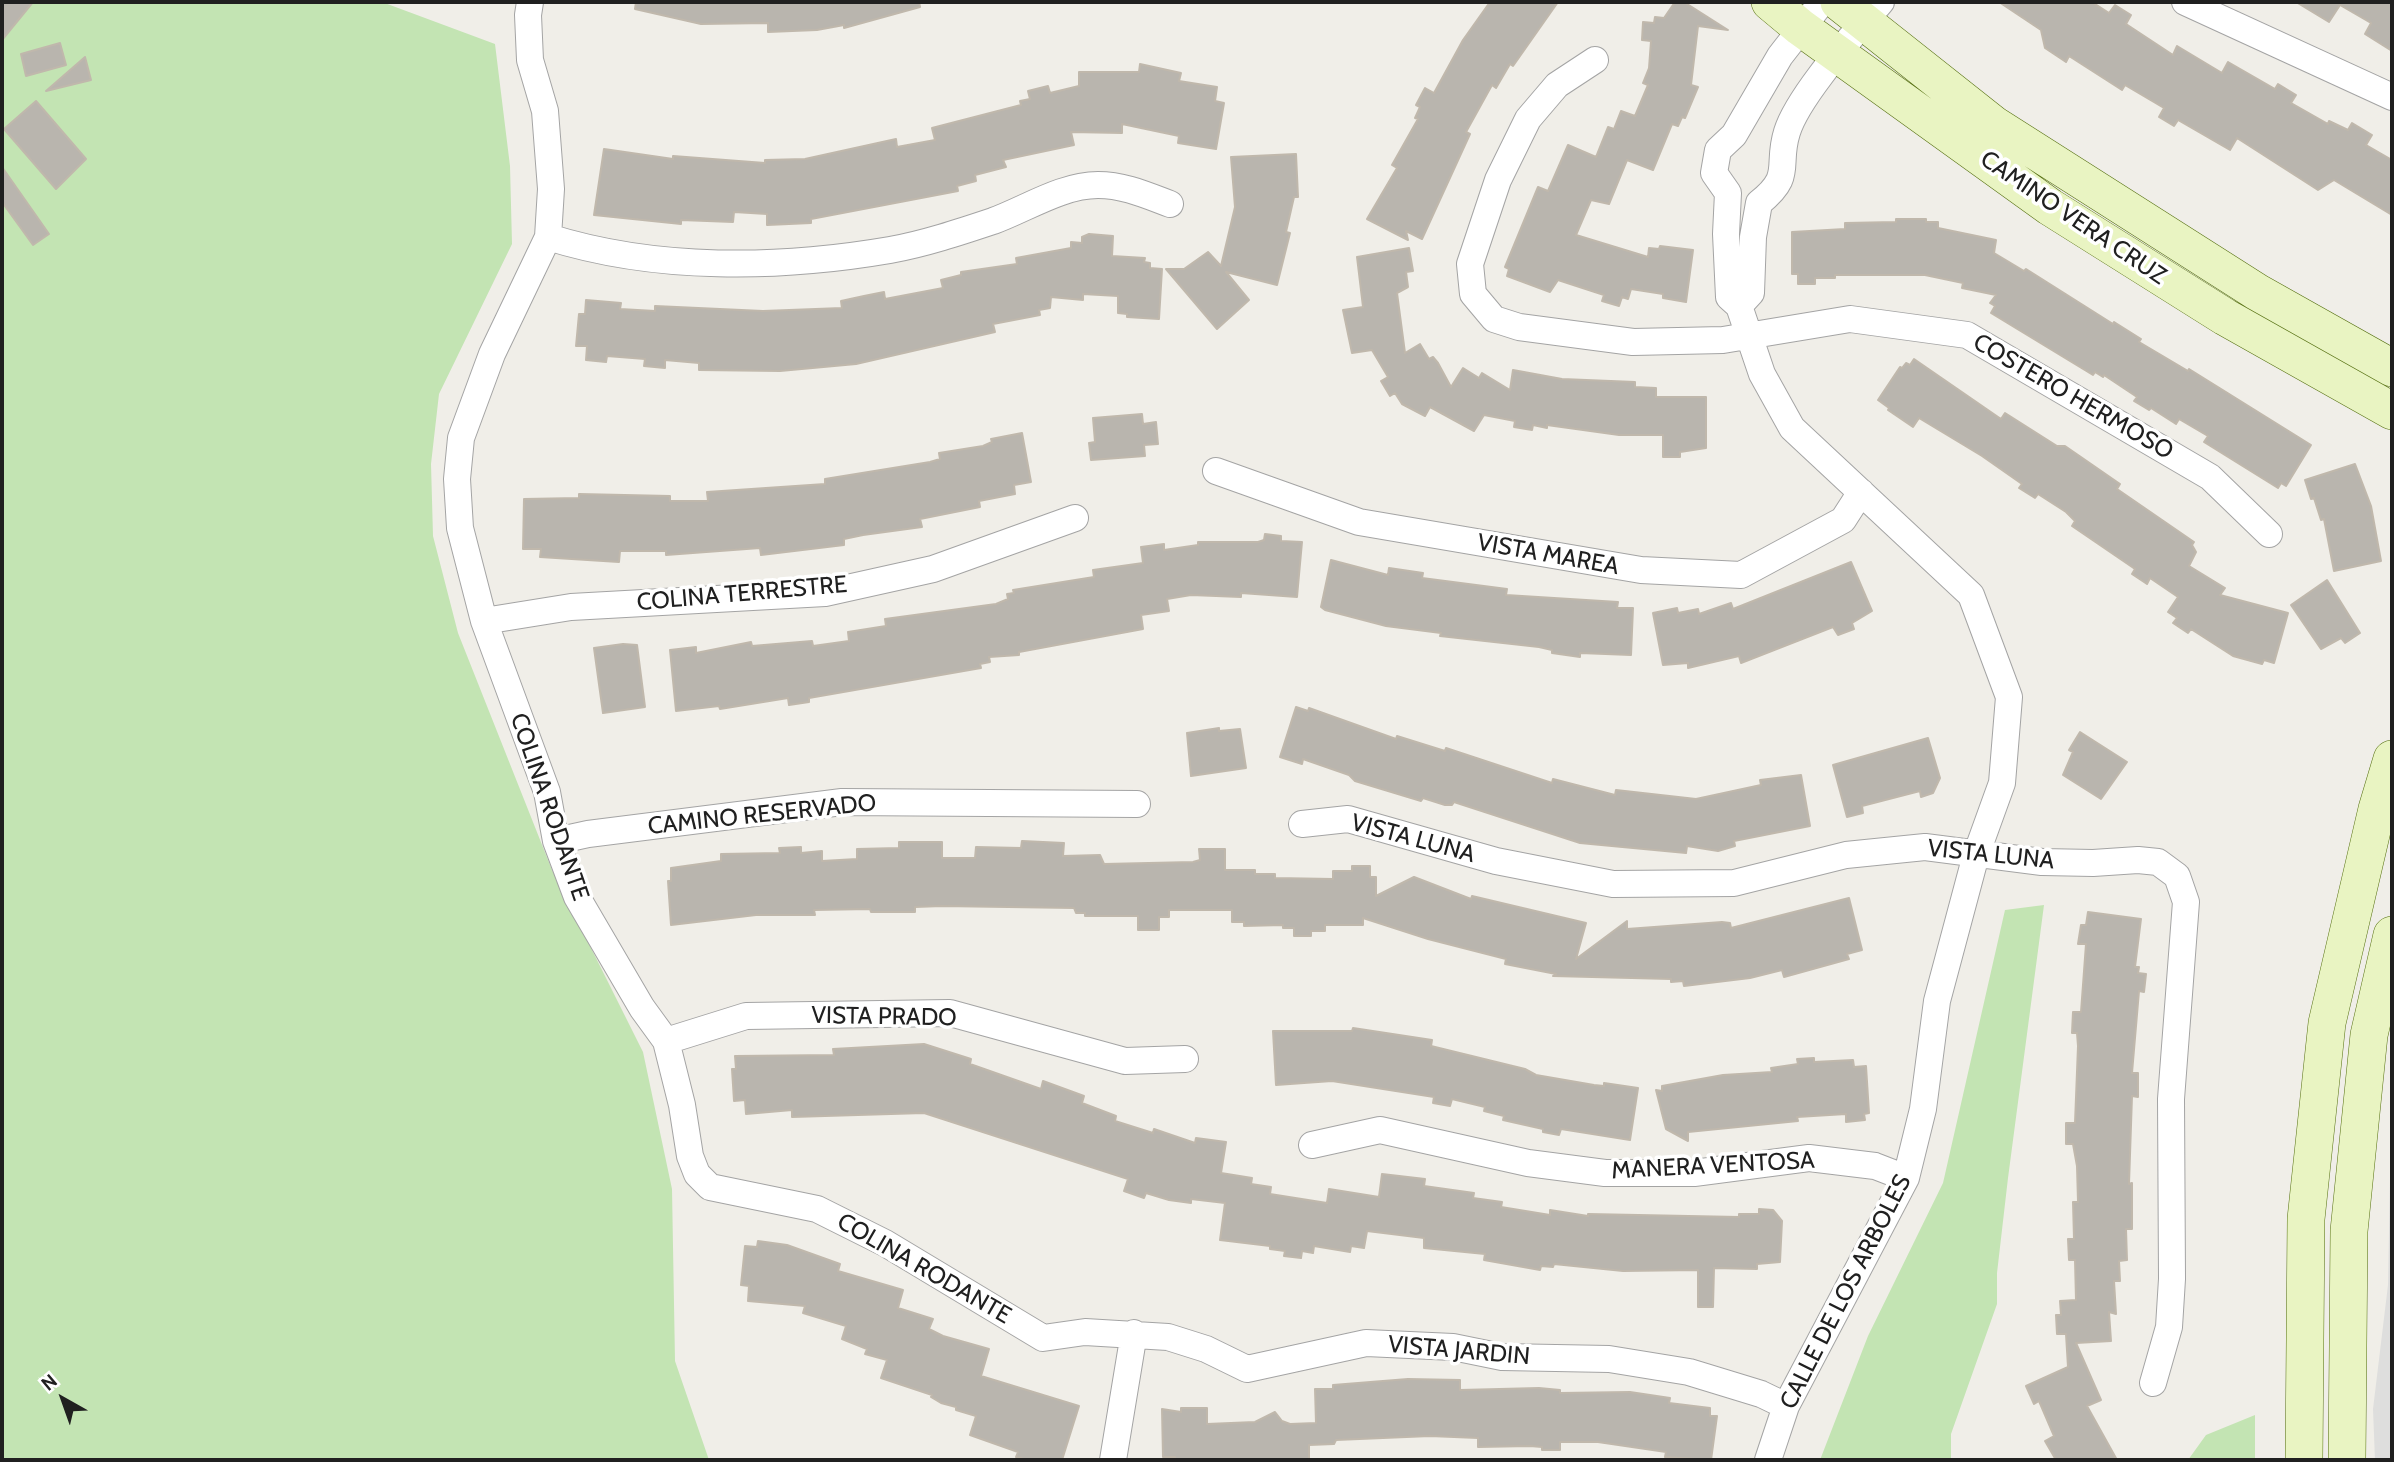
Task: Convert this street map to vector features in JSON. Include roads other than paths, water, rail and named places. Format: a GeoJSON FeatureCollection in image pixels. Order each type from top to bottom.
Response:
{"type":"FeatureCollection","features":[{"type":"Feature","properties":{"kind":"main road","name":"CAMINO VERA CRUZ"},"geometry":{"type":"LineString","coordinates":[[1770,2],[1811,15],[1839,55],[2050,206],[2225,317],[2392,411]]}},
{"type":"Feature","properties":{"kind":"main road","name":"CAMINO VERA CRUZ"},"geometry":{"type":"LineString","coordinates":[[1862,8],[1993,124],[2257,292],[2392,368]]}},
{"type":"Feature","properties":{"kind":"main road"},"geometry":{"type":"LineString","coordinates":[[2304,1460],[2306,1219],[2327,1023],[2377,809],[2392,759]]}},
{"type":"Feature","properties":{"kind":"main road"},"geometry":{"type":"LineString","coordinates":[[2347,1460],[2349,1231],[2369,1035],[2392,935]]}},
{"type":"Feature","properties":{"kind":"street","name":"COLINA RODANTE"},"geometry":{"type":"LineString","coordinates":[[530,2],[530,60],[545,111],[551,189],[548,237],[492,354],[461,438],[457,479],[460,528],[484,621],[547,792],[556,841],[576,897],[642,1008],[666,1041],[682,1105],[690,1156],[697,1174],[710,1187],[817,1209],[886,1242],[1044,1338],[1085,1332],[1134,1334]]}},
{"type":"Feature","properties":{"kind":"street"},"geometry":{"type":"LineString","coordinates":[[2185,2],[2392,97]]}},
{"type":"Feature","properties":{"kind":"street"},"geometry":{"type":"LineString","coordinates":[[1728,193],[1726,234],[1730,297],[1739,306],[1751,293],[1753,237],[1759,203],[1775,190],[1784,170],[1787,132],[1816,83],[1839,55],[1862,8]]}},
{"type":"Feature","properties":{"kind":"street"},"geometry":{"type":"LineString","coordinates":[[1759,203],[1728,193],[1714,173],[1718,150],[1734,135],[1811,15]]}},
{"type":"Feature","properties":{"kind":"street","name":"COSTERO HERMOSO"},"geometry":{"type":"LineString","coordinates":[[1595,60],[1557,85],[1528,119],[1510,151],[1470,264],[1473,294],[1494,319],[1519,327],[1633,342],[1749,337],[1850,319],[1967,335],[2210,477],[2269,534]]}},
{"type":"Feature","properties":{"kind":"street"},"geometry":{"type":"LineString","coordinates":[[548,237],[623,255],[682,261],[742,263],[809,260],[892,249],[993,220],[1080,187],[1124,187],[1170,204]]}},
{"type":"Feature","properties":{"kind":"street","name":"CALLE DE LOS ARBOLES"},"geometry":{"type":"LineString","coordinates":[[1739,306],[1762,374],[1791,428],[1971,595],[2009,697],[2002,783],[1976,855],[1937,1002],[1923,1109],[1906,1178],[1786,1406],[1768,1460]]}},
{"type":"Feature","properties":{"kind":"street","name":"VISTA MAREA"},"geometry":{"type":"LineString","coordinates":[[1216,471],[1359,522],[1641,570],[1741,575],[1843,520],[1861,492]]}},
{"type":"Feature","properties":{"kind":"street","name":"COLINA TERRESTRE"},"geometry":{"type":"LineString","coordinates":[[484,621],[571,607],[825,593],[933,569],[1075,517]]}},
{"type":"Feature","properties":{"kind":"street","name":"CAMINO RESERVADO"},"geometry":{"type":"LineString","coordinates":[[556,841],[588,834],[842,802],[1137,804]]}},
{"type":"Feature","properties":{"kind":"street","name":"VISTA LUNA"},"geometry":{"type":"LineString","coordinates":[[1302,824],[1348,819],[1496,861],[1613,884],[1734,883],[1846,855],[1924,847],[2042,862],[2158,862],[2177,876],[2186,902],[2171,1099],[2172,1279],[2169,1327],[2153,1383]]}},
{"type":"Feature","properties":{"kind":"street","name":"VISTA PRADO"},"geometry":{"type":"LineString","coordinates":[[666,1041],[746,1016],[950,1013],[1125,1061],[1185,1059]]}},
{"type":"Feature","properties":{"kind":"street","name":"MANERA VENTOSA"},"geometry":{"type":"LineString","coordinates":[[1312,1145],[1380,1130],[1528,1163],[1605,1173],[1694,1172],[1809,1158],[1875,1166],[1906,1178]]}},
{"type":"Feature","properties":{"kind":"street"},"geometry":{"type":"LineString","coordinates":[[1113,1460],[1134,1334]]}},
{"type":"Feature","properties":{"kind":"street","name":"VISTA JARDIN"},"geometry":{"type":"LineString","coordinates":[[1134,1334],[1168,1337],[1206,1349],[1247,1369],[1314,1352],[1366,1343],[1453,1347],[1502,1357],[1609,1359],[1689,1372],[1761,1394],[1786,1406]]}}]}
